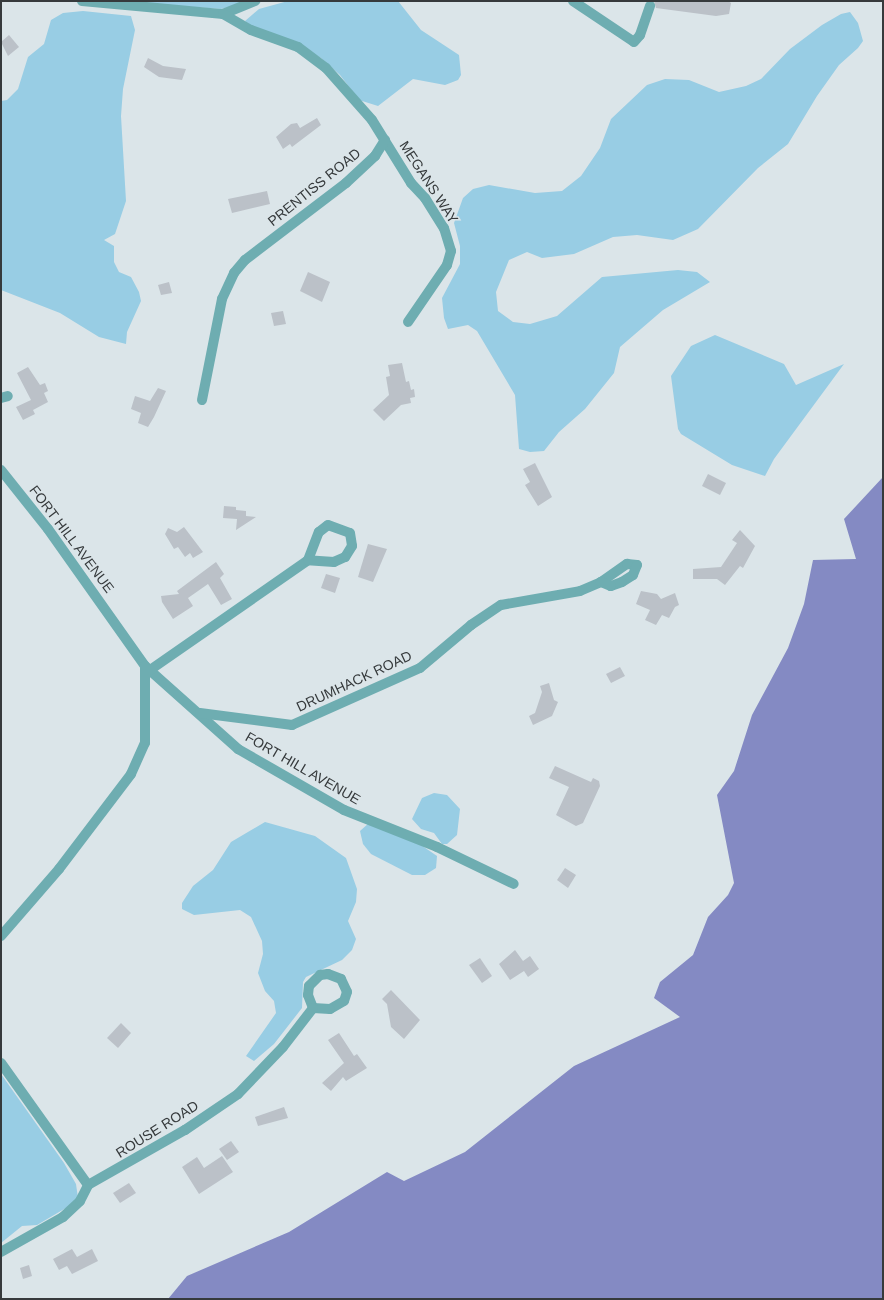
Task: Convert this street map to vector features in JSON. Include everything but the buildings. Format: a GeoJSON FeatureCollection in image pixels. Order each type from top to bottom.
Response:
{"type":"FeatureCollection","features":[{"type":"Feature","properties":{"kind":"street"},"geometry":{"type":"LineString","coordinates":[[82,1],[223,14],[251,30],[298,47],[326,68],[372,120],[385,140]]}},
{"type":"Feature","properties":{"kind":"street"},"geometry":{"type":"LineString","coordinates":[[223,14],[256,1]]}},
{"type":"Feature","properties":{"kind":"street"},"geometry":{"type":"LineString","coordinates":[[573,1],[634,42],[640,35],[650,6]]}},
{"type":"Feature","properties":{"kind":"street","name":"MEGANS WAY"},"geometry":{"type":"LineString","coordinates":[[385,140],[444,228],[451,251],[441,278],[408,322]]}},
{"type":"Feature","properties":{"kind":"street","name":"PRENTISS ROAD"},"geometry":{"type":"LineString","coordinates":[[202,400],[222,299],[226,285],[234,273],[246,260],[346,183],[375,156],[385,140]]}},
{"type":"Feature","properties":{"kind":"street","name":"FORT HILL AVENUE"},"geometry":{"type":"LineString","coordinates":[[1,470],[48,529],[148,668],[200,713],[238,749],[344,810],[437,847],[514,884]]}},
{"type":"Feature","properties":{"kind":"street"},"geometry":{"type":"LineString","coordinates":[[1,936],[59,870],[131,774],[145,743],[148,668],[308,560],[319,532],[328,524],[350,533],[352,546],[346,556],[334,562],[308,560]]}},
{"type":"Feature","properties":{"kind":"street","name":"DRUMHACK ROAD"},"geometry":{"type":"LineString","coordinates":[[200,713],[292,725],[420,668],[471,625],[501,605],[566,594],[601,582]]}},
{"type":"Feature","properties":{"kind":"street","name":"ROUSE ROAD"},"geometry":{"type":"LineString","coordinates":[[1,1252],[63,1217],[80,1200],[88,1185],[185,1130],[238,1094],[283,1047],[313,1008]]}},
{"type":"Feature","properties":{"kind":"street"},"geometry":{"type":"LineString","coordinates":[[1,1063],[88,1185]]}},
{"type":"Feature","properties":{"kind":"shaded area"},"geometry":{"type":"Polygon","coordinates":[[[111,1],[254,1],[221,9],[111,1]]]}},
{"type":"Feature","properties":{"kind":"shaded area"},"geometry":{"type":"Polygon","coordinates":[[[288,1],[398,1],[421,30],[459,55],[461,75],[458,80],[445,85],[413,79],[378,106],[359,100],[340,75],[321,58],[292,42],[260,33],[245,21],[259,9],[288,1]]]}},
{"type":"Feature","properties":{"kind":"shaded area"},"geometry":{"type":"Polygon","coordinates":[[[83,11],[131,16],[135,30],[123,89],[121,116],[126,201],[115,234],[104,240],[114,246],[114,262],[119,272],[131,277],[139,292],[141,301],[127,332],[126,344],[99,337],[60,313],[1,290],[1,101],[7,100],[18,89],[28,57],[44,44],[51,20],[63,13],[83,11]]]}},
{"type":"Feature","properties":{"kind":"shaded area"},"geometry":{"type":"Polygon","coordinates":[[[850,12],[858,23],[863,41],[858,48],[839,65],[817,96],[788,144],[758,168],[698,229],[673,240],[637,235],[613,237],[574,254],[542,258],[527,252],[509,260],[496,292],[498,311],[513,322],[530,324],[557,316],[602,277],[678,270],[697,272],[710,282],[663,310],[620,347],[614,373],[585,409],[559,432],[544,451],[530,452],[519,449],[515,395],[477,331],[468,325],[448,329],[444,318],[442,298],[460,264],[460,246],[454,223],[463,198],[473,189],[489,185],[535,193],[562,191],[581,176],[600,148],[611,119],[647,85],[665,79],[689,80],[719,92],[746,86],[761,79],[790,49],[822,25],[841,14],[850,12]]]}},
{"type":"Feature","properties":{"kind":"shaded area"},"geometry":{"type":"Polygon","coordinates":[[[715,335],[784,364],[796,385],[844,364],[774,459],[765,476],[732,465],[681,434],[678,429],[671,376],[691,346],[715,335]]]}},
{"type":"Feature","properties":{"kind":"shaded area"},"geometry":{"type":"Polygon","coordinates":[[[883,477],[883,1299],[168,1299],[187,1276],[289,1232],[387,1172],[404,1181],[465,1152],[574,1066],[680,1017],[654,998],[660,982],[693,955],[708,917],[728,895],[734,883],[717,795],[734,771],[752,715],[788,648],[804,604],[813,560],[856,559],[844,519],[883,477]]]}},
{"type":"Feature","properties":{"kind":"shaded area"},"geometry":{"type":"Polygon","coordinates":[[[434,793],[447,795],[460,809],[457,835],[447,844],[442,844],[434,833],[421,829],[412,819],[422,798],[434,793]]]}},
{"type":"Feature","properties":{"kind":"shaded area"},"geometry":{"type":"Polygon","coordinates":[[[265,822],[315,836],[346,858],[357,889],[356,902],[348,921],[356,939],[352,950],[342,960],[306,977],[303,982],[302,1008],[274,1044],[254,1061],[246,1056],[276,1013],[274,1001],[265,991],[258,973],[263,954],[262,941],[251,917],[240,910],[194,915],[182,909],[182,903],[193,886],[213,870],[231,842],[265,822]]]}},
{"type":"Feature","properties":{"kind":"shaded area"},"geometry":{"type":"Polygon","coordinates":[[[369,823],[421,845],[437,856],[436,868],[425,875],[412,875],[371,854],[363,844],[360,831],[369,823]]]}},
{"type":"Feature","properties":{"kind":"shaded area"},"geometry":{"type":"Polygon","coordinates":[[[1,1074],[64,1163],[76,1184],[78,1198],[71,1205],[37,1225],[22,1226],[1,1243],[1,1074]]]}}]}
